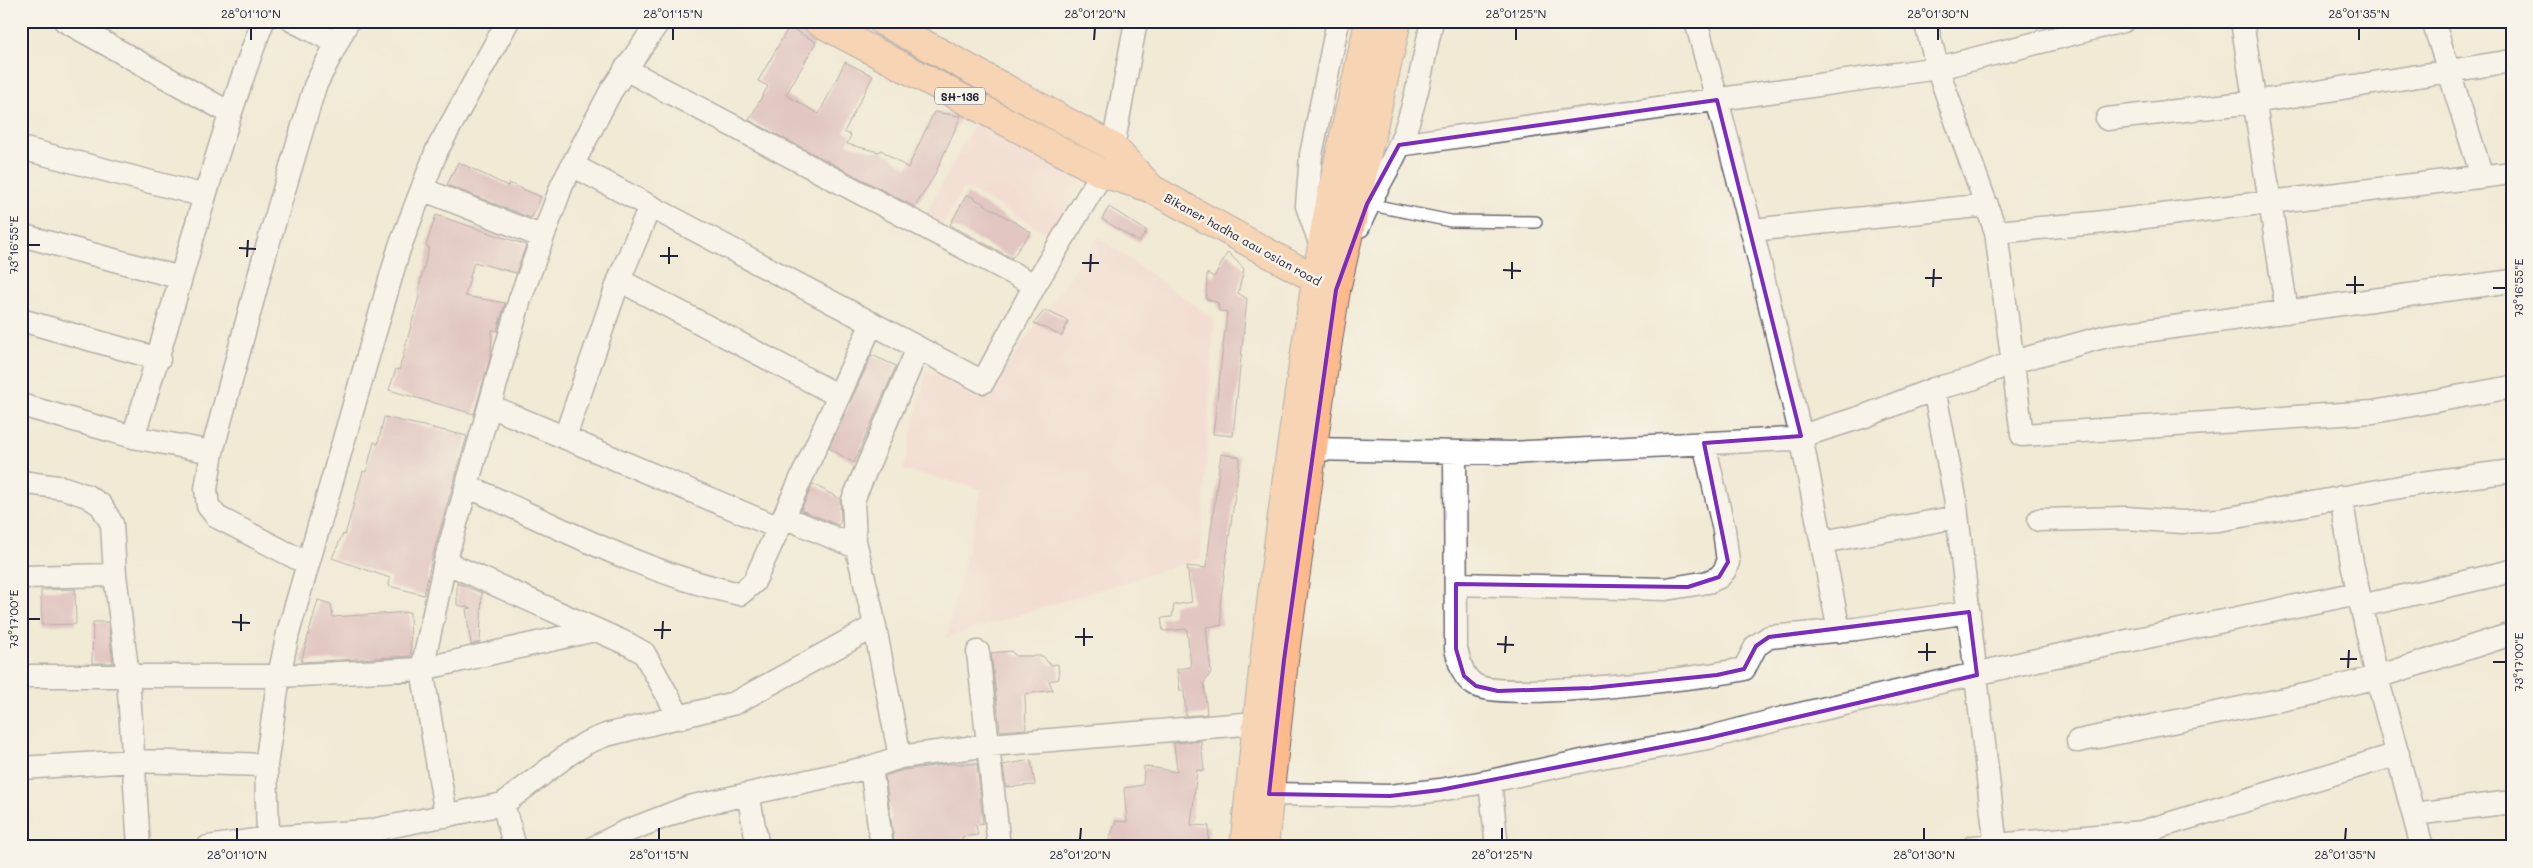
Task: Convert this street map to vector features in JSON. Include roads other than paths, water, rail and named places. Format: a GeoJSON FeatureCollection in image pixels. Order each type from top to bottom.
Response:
{"type":"FeatureCollection","features":[{"type":"Feature","properties":{"kind":"main road","name":"Bikaner hadha aau osian road"},"geometry":{"type":"LineString","coordinates":[[817,21],[1102,173],[1150,188],[1326,285]]}},
{"type":"Feature","properties":{"kind":"main road","name":"Bikaner hadha aau osian road"},"geometry":{"type":"LineString","coordinates":[[882,21],[1113,147],[1150,188]]}},
{"type":"Feature","properties":{"kind":"main road"},"geometry":{"type":"LineString","coordinates":[[1264,847],[1284,660],[1312,449],[1326,285],[1322,249],[1369,21]]}},
{"type":"Feature","properties":{"kind":"main road"},"geometry":{"type":"LineString","coordinates":[[1244,847],[1256,723],[1296,411],[1326,285],[1397,21]]}},
{"type":"Feature","properties":{"kind":"street"},"geometry":{"type":"LineString","coordinates":[[65,21],[230,113]]}},
{"type":"Feature","properties":{"kind":"street"},"geometry":{"type":"LineString","coordinates":[[133,437],[159,359],[230,113],[263,21]]}},
{"type":"Feature","properties":{"kind":"street"},"geometry":{"type":"LineString","coordinates":[[293,21],[337,43]]}},
{"type":"Feature","properties":{"kind":"street"},"geometry":{"type":"LineString","coordinates":[[308,564],[217,517],[208,506],[206,489],[212,452],[265,254],[315,86],[348,21]]}},
{"type":"Feature","properties":{"kind":"street"},"geometry":{"type":"LineString","coordinates":[[268,838],[266,765],[279,676],[308,564],[399,249],[437,150],[508,21]]}},
{"type":"Feature","properties":{"kind":"street"},"geometry":{"type":"LineString","coordinates":[[446,816],[422,669],[445,562],[520,299],[543,237],[572,165],[611,91],[659,21]]}},
{"type":"Feature","properties":{"kind":"street"},"geometry":{"type":"LineString","coordinates":[[1113,147],[1136,21]]}},
{"type":"Feature","properties":{"kind":"street"},"geometry":{"type":"LineString","coordinates":[[1322,249],[1307,206],[1311,155],[1338,21]]}},
{"type":"Feature","properties":{"kind":"street"},"geometry":{"type":"LineString","coordinates":[[1326,285],[1399,145],[1410,117],[1432,21]]}},
{"type":"Feature","properties":{"kind":"street"},"geometry":{"type":"LineString","coordinates":[[1696,21],[1752,230],[1801,436],[1839,630]]}},
{"type":"Feature","properties":{"kind":"street"},"geometry":{"type":"LineString","coordinates":[[1925,21],[1938,68],[1996,232],[2022,435],[2374,412],[2512,388]]}},
{"type":"Feature","properties":{"kind":"street"},"geometry":{"type":"LineString","coordinates":[[1399,145],[1938,68],[2123,21]]}},
{"type":"Feature","properties":{"kind":"street"},"geometry":{"type":"LineString","coordinates":[[2242,21],[2287,312]]}},
{"type":"Feature","properties":{"kind":"street"},"geometry":{"type":"LineString","coordinates":[[2433,21],[2482,176]]}},
{"type":"Feature","properties":{"kind":"street"},"geometry":{"type":"LineString","coordinates":[[2107,118],[2254,102],[2512,61]]}},
{"type":"Feature","properties":{"kind":"street"},"geometry":{"type":"LineString","coordinates":[[625,69],[1035,285]]}},
{"type":"Feature","properties":{"kind":"street"},"geometry":{"type":"LineString","coordinates":[[21,148],[205,196]]}},
{"type":"Feature","properties":{"kind":"street"},"geometry":{"type":"LineString","coordinates":[[572,165],[983,382],[1035,285],[1102,173]]}},
{"type":"Feature","properties":{"kind":"street"},"geometry":{"type":"LineString","coordinates":[[1996,232],[2095,223],[2512,173]]}},
{"type":"Feature","properties":{"kind":"street"},"geometry":{"type":"LineString","coordinates":[[422,188],[543,237]]}},
{"type":"Feature","properties":{"kind":"street"},"geometry":{"type":"LineString","coordinates":[[1752,230],[1987,205]]}},
{"type":"Feature","properties":{"kind":"street"},"geometry":{"type":"LineString","coordinates":[[565,437],[619,280],[650,206]]}},
{"type":"Feature","properties":{"kind":"street"},"geometry":{"type":"LineString","coordinates":[[21,235],[181,278]]}},
{"type":"Feature","properties":{"kind":"street"},"geometry":{"type":"LineString","coordinates":[[619,280],[839,396]]}},
{"type":"Feature","properties":{"kind":"street"},"geometry":{"type":"LineString","coordinates":[[1312,449],[1510,453],[1792,439],[1865,416],[1934,389],[1972,379],[2013,362],[2107,336],[2512,281]]}},
{"type":"Feature","properties":{"kind":"street"},"geometry":{"type":"LineString","coordinates":[[21,320],[159,359]]}},
{"type":"Feature","properties":{"kind":"street"},"geometry":{"type":"LineString","coordinates":[[467,486],[657,570],[711,588],[740,594],[754,582],[872,323]]}},
{"type":"Feature","properties":{"kind":"street"},"geometry":{"type":"LineString","coordinates":[[900,757],[875,626],[856,547],[853,500],[918,348]]}},
{"type":"Feature","properties":{"kind":"street"},"geometry":{"type":"LineString","coordinates":[[1934,389],[1957,517],[1996,846]]}},
{"type":"Feature","properties":{"kind":"street"},"geometry":{"type":"LineString","coordinates":[[21,405],[133,437],[212,452]]}},
{"type":"Feature","properties":{"kind":"street"},"geometry":{"type":"LineString","coordinates":[[490,406],[782,522],[856,547]]}},
{"type":"Feature","properties":{"kind":"street"},"geometry":{"type":"LineString","coordinates":[[1456,584],[1666,589],[1708,582],[1719,577],[1725,570],[1728,562],[1724,530],[1704,443]]}},
{"type":"Feature","properties":{"kind":"street"},"geometry":{"type":"LineString","coordinates":[[1455,452],[1456,650],[1464,676],[1476,686],[1498,691],[1591,688],[1717,675],[1744,668],[1756,646],[1769,637],[1839,630],[1969,612]]}},
{"type":"Feature","properties":{"kind":"street"},"geometry":{"type":"LineString","coordinates":[[2039,520],[2126,518],[2182,522],[2218,520],[2341,497],[2512,471]]}},
{"type":"Feature","properties":{"kind":"street"},"geometry":{"type":"LineString","coordinates":[[21,482],[64,488],[87,496],[101,505],[112,524],[115,575],[128,676],[139,847]]}},
{"type":"Feature","properties":{"kind":"street"},"geometry":{"type":"LineString","coordinates":[[2341,497],[2360,600],[2377,677],[2422,847]]}},
{"type":"Feature","properties":{"kind":"street"},"geometry":{"type":"LineString","coordinates":[[1822,542],[1957,517]]}},
{"type":"Feature","properties":{"kind":"street"},"geometry":{"type":"LineString","coordinates":[[445,562],[644,653],[680,718]]}},
{"type":"Feature","properties":{"kind":"street"},"geometry":{"type":"LineString","coordinates":[[1269,794],[1390,796],[1440,790],[1596,758],[1708,738],[1783,718],[2032,661],[2512,571]]}},
{"type":"Feature","properties":{"kind":"street"},"geometry":{"type":"LineString","coordinates":[[21,577],[115,575]]}},
{"type":"Feature","properties":{"kind":"street"},"geometry":{"type":"LineString","coordinates":[[208,847],[268,838],[369,839],[446,816],[503,804],[586,743],[606,735],[735,703],[875,626]]}},
{"type":"Feature","properties":{"kind":"street"},"geometry":{"type":"LineString","coordinates":[[21,676],[279,676],[422,669],[595,630]]}},
{"type":"Feature","properties":{"kind":"street"},"geometry":{"type":"LineString","coordinates":[[2078,741],[2315,693],[2377,677],[2512,634]]}},
{"type":"Feature","properties":{"kind":"street"},"geometry":{"type":"LineString","coordinates":[[978,652],[990,745],[999,847]]}},
{"type":"Feature","properties":{"kind":"street"},"geometry":{"type":"LineString","coordinates":[[595,847],[622,833],[689,807],[871,767],[900,757],[990,745],[1256,723]]}},
{"type":"Feature","properties":{"kind":"street"},"geometry":{"type":"LineString","coordinates":[[1973,847],[2106,841],[2142,832],[2398,754]]}},
{"type":"Feature","properties":{"kind":"street"},"geometry":{"type":"LineString","coordinates":[[21,768],[134,761],[266,765]]}},
{"type":"Feature","properties":{"kind":"street"},"geometry":{"type":"LineString","coordinates":[[871,767],[882,847]]}},
{"type":"Feature","properties":{"kind":"street"},"geometry":{"type":"LineString","coordinates":[[1490,781],[1497,847]]}},
{"type":"Feature","properties":{"kind":"street"},"geometry":{"type":"LineString","coordinates":[[748,794],[758,847]]}},
{"type":"Feature","properties":{"kind":"street"},"geometry":{"type":"LineString","coordinates":[[2414,814],[2512,802]]}},
{"type":"Feature","properties":{"kind":"street"},"geometry":{"type":"LineString","coordinates":[[503,804],[515,847]]}},
{"type":"Feature","properties":{"kind":"lane"},"geometry":{"type":"LineString","coordinates":[[1367,204],[1451,221],[1536,222]]}}]}
